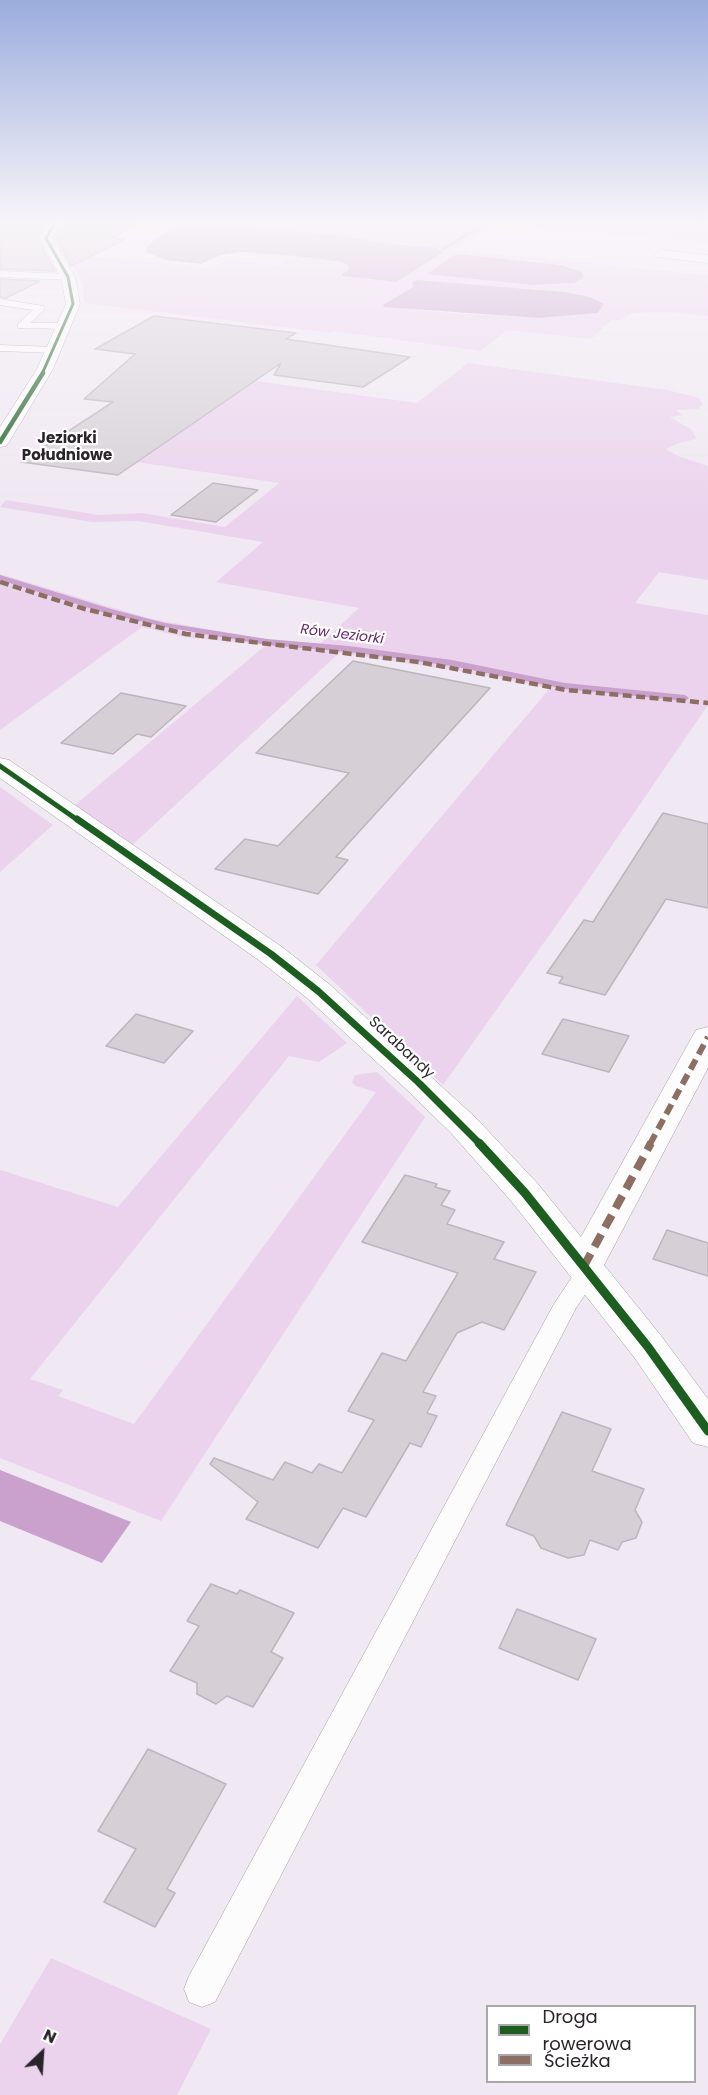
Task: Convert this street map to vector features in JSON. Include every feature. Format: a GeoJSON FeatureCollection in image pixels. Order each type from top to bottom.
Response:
{"type":"FeatureCollection","features":[{"type":"Feature","properties":{"kind":"street"},"geometry":{"type":"LineString","coordinates":[[0,442],[54,350],[61,320]]}},
{"type":"Feature","properties":{"kind":"street","name":"Sarabandy"},"geometry":{"type":"LineString","coordinates":[[0,766],[271,954],[318,991],[463,1125],[525,1193],[587,1269],[648,1347],[708,1431]]}},
{"type":"Feature","properties":{"kind":"street"},"geometry":{"type":"LineString","coordinates":[[587,1269],[708,1037]]}},
{"type":"Feature","properties":{"kind":"lane"},"geometry":{"type":"LineString","coordinates":[[28,320],[21,326],[47,320]]}},
{"type":"Feature","properties":{"kind":"lane"},"geometry":{"type":"LineString","coordinates":[[0,348],[54,350]]}},
{"type":"Feature","properties":{"kind":"lane"},"geometry":{"type":"LineString","coordinates":[[202,1989],[560,1314],[587,1269]]}},
{"type":"Feature","properties":{"kind":"shaded area"},"geometry":{"type":"Polygon","coordinates":[[[221,320],[621,320],[611,320],[591,339],[507,330],[481,351],[333,331],[330,333],[221,320]]]}},
{"type":"Feature","properties":{"kind":"shaded area"},"geometry":{"type":"Polygon","coordinates":[[[468,363],[668,390],[699,398],[703,404],[698,409],[676,410],[682,415],[670,417],[692,430],[696,439],[666,449],[678,456],[708,466],[708,580],[659,572],[635,603],[708,615],[708,705],[582,889],[443,1085],[316,965],[550,688],[339,653],[130,847],[75,805],[266,645],[184,637],[142,627],[0,730],[0,574],[151,619],[270,640],[319,645],[359,608],[216,582],[263,542],[138,521],[92,522],[0,507],[6,500],[99,515],[142,513],[225,527],[279,483],[136,462],[256,381],[417,403],[468,363]]]}},
{"type":"Feature","properties":{"kind":"shaded area"},"geometry":{"type":"Polygon","coordinates":[[[0,787],[53,825],[0,872],[0,787]]]}},
{"type":"Feature","properties":{"kind":"shaded area"},"geometry":{"type":"Polygon","coordinates":[[[297,996],[347,1043],[319,1062],[289,1056],[30,1379],[63,1390],[58,1396],[134,1424],[376,1092],[356,1086],[352,1082],[355,1075],[377,1072],[425,1117],[161,1521],[0,1458],[0,1170],[118,1207],[297,996]]]}},
{"type":"Feature","properties":{"kind":"shaded area"},"geometry":{"type":"Polygon","coordinates":[[[0,1470],[131,1522],[102,1563],[0,1521],[0,1470]]]}},
{"type":"Feature","properties":{"kind":"shaded area"},"geometry":{"type":"Polygon","coordinates":[[[51,1958],[211,2029],[177,2095],[0,2095],[0,2044],[51,1958]]]}},
{"type":"Feature","properties":{"kind":"building"},"geometry":{"type":"Polygon","coordinates":[[[147,320],[185,320],[296,333],[286,339],[410,357],[363,387],[274,375],[281,363],[118,475],[21,462],[113,402],[84,399],[135,354],[95,349],[147,320]]]}},
{"type":"Feature","properties":{"kind":"building"},"geometry":{"type":"Polygon","coordinates":[[[213,483],[258,490],[216,522],[171,515],[213,483]]]}},
{"type":"Feature","properties":{"kind":"building"},"geometry":{"type":"Polygon","coordinates":[[[353,661],[490,688],[336,857],[348,860],[318,894],[215,869],[245,839],[278,846],[349,773],[256,753],[353,661]]]}},
{"type":"Feature","properties":{"kind":"building"},"geometry":{"type":"Polygon","coordinates":[[[121,693],[186,706],[151,737],[137,734],[113,754],[61,743],[121,693]]]}},
{"type":"Feature","properties":{"kind":"building"},"geometry":{"type":"Polygon","coordinates":[[[663,813],[708,824],[708,908],[666,899],[605,995],[559,983],[563,977],[547,973],[584,920],[593,922],[663,813]]]}},
{"type":"Feature","properties":{"kind":"building"},"geometry":{"type":"Polygon","coordinates":[[[136,1014],[193,1031],[164,1063],[106,1046],[136,1014]]]}},
{"type":"Feature","properties":{"kind":"building"},"geometry":{"type":"Polygon","coordinates":[[[563,1019],[629,1036],[609,1072],[542,1054],[563,1019]]]}},
{"type":"Feature","properties":{"kind":"building"},"geometry":{"type":"Polygon","coordinates":[[[405,1175],[437,1184],[435,1187],[450,1191],[441,1205],[455,1210],[447,1224],[504,1242],[494,1259],[536,1272],[504,1330],[482,1322],[457,1333],[423,1392],[436,1396],[427,1413],[437,1416],[421,1447],[410,1443],[366,1517],[343,1508],[318,1548],[246,1519],[258,1502],[210,1464],[214,1458],[273,1480],[285,1462],[312,1473],[319,1464],[342,1473],[374,1420],[348,1411],[382,1353],[406,1361],[458,1273],[362,1242],[405,1175]]]}},
{"type":"Feature","properties":{"kind":"building"},"geometry":{"type":"Polygon","coordinates":[[[667,1230],[708,1243],[708,1276],[653,1259],[667,1230]]]}},
{"type":"Feature","properties":{"kind":"building"},"geometry":{"type":"Polygon","coordinates":[[[562,1412],[611,1429],[592,1471],[644,1489],[635,1510],[642,1522],[636,1538],[622,1542],[618,1550],[590,1540],[584,1555],[568,1558],[541,1548],[534,1536],[506,1525],[562,1412]]]}},
{"type":"Feature","properties":{"kind":"building"},"geometry":{"type":"Polygon","coordinates":[[[211,1584],[237,1594],[240,1590],[294,1613],[271,1652],[283,1658],[253,1707],[227,1696],[216,1704],[197,1694],[197,1683],[170,1671],[199,1626],[187,1621],[211,1584]]]}},
{"type":"Feature","properties":{"kind":"building"},"geometry":{"type":"Polygon","coordinates":[[[517,1609],[596,1639],[578,1680],[499,1648],[517,1609]]]}},
{"type":"Feature","properties":{"kind":"building"},"geometry":{"type":"Polygon","coordinates":[[[148,1749],[226,1784],[167,1889],[175,1893],[155,1927],[104,1902],[136,1849],[98,1831],[148,1749]]]}},
{"type":"Feature","properties":{"kind":"waterway","name":"Rów Jeziorki"},"geometry":{"type":"LineString","coordinates":[[0,577],[108,611],[165,625],[267,642],[349,649],[452,663],[565,686],[685,698]]}},
{"type":"Feature","properties":{"kind":"marked path"},"geometry":{"type":"LineString","coordinates":[[0,582],[85,609],[186,634],[419,662],[566,690],[708,703]]}},
{"type":"Feature","properties":{"kind":"marked path"},"geometry":{"type":"LineString","coordinates":[[584,1266],[708,1037]]}},
{"type":"Feature","properties":{"kind":"cycle path"},"geometry":{"type":"LineString","coordinates":[[0,442],[45,369],[66,320]]}},
{"type":"Feature","properties":{"kind":"cycle path"},"geometry":{"type":"LineString","coordinates":[[0,766],[271,954],[318,991],[418,1082],[463,1125],[525,1193],[648,1347],[708,1431]]}},
{"type":"Feature","properties":{"kind":"district","name":"Jeziorki Południowe"},"geometry":{"type":"Point","coordinates":[67,448]}}]}
